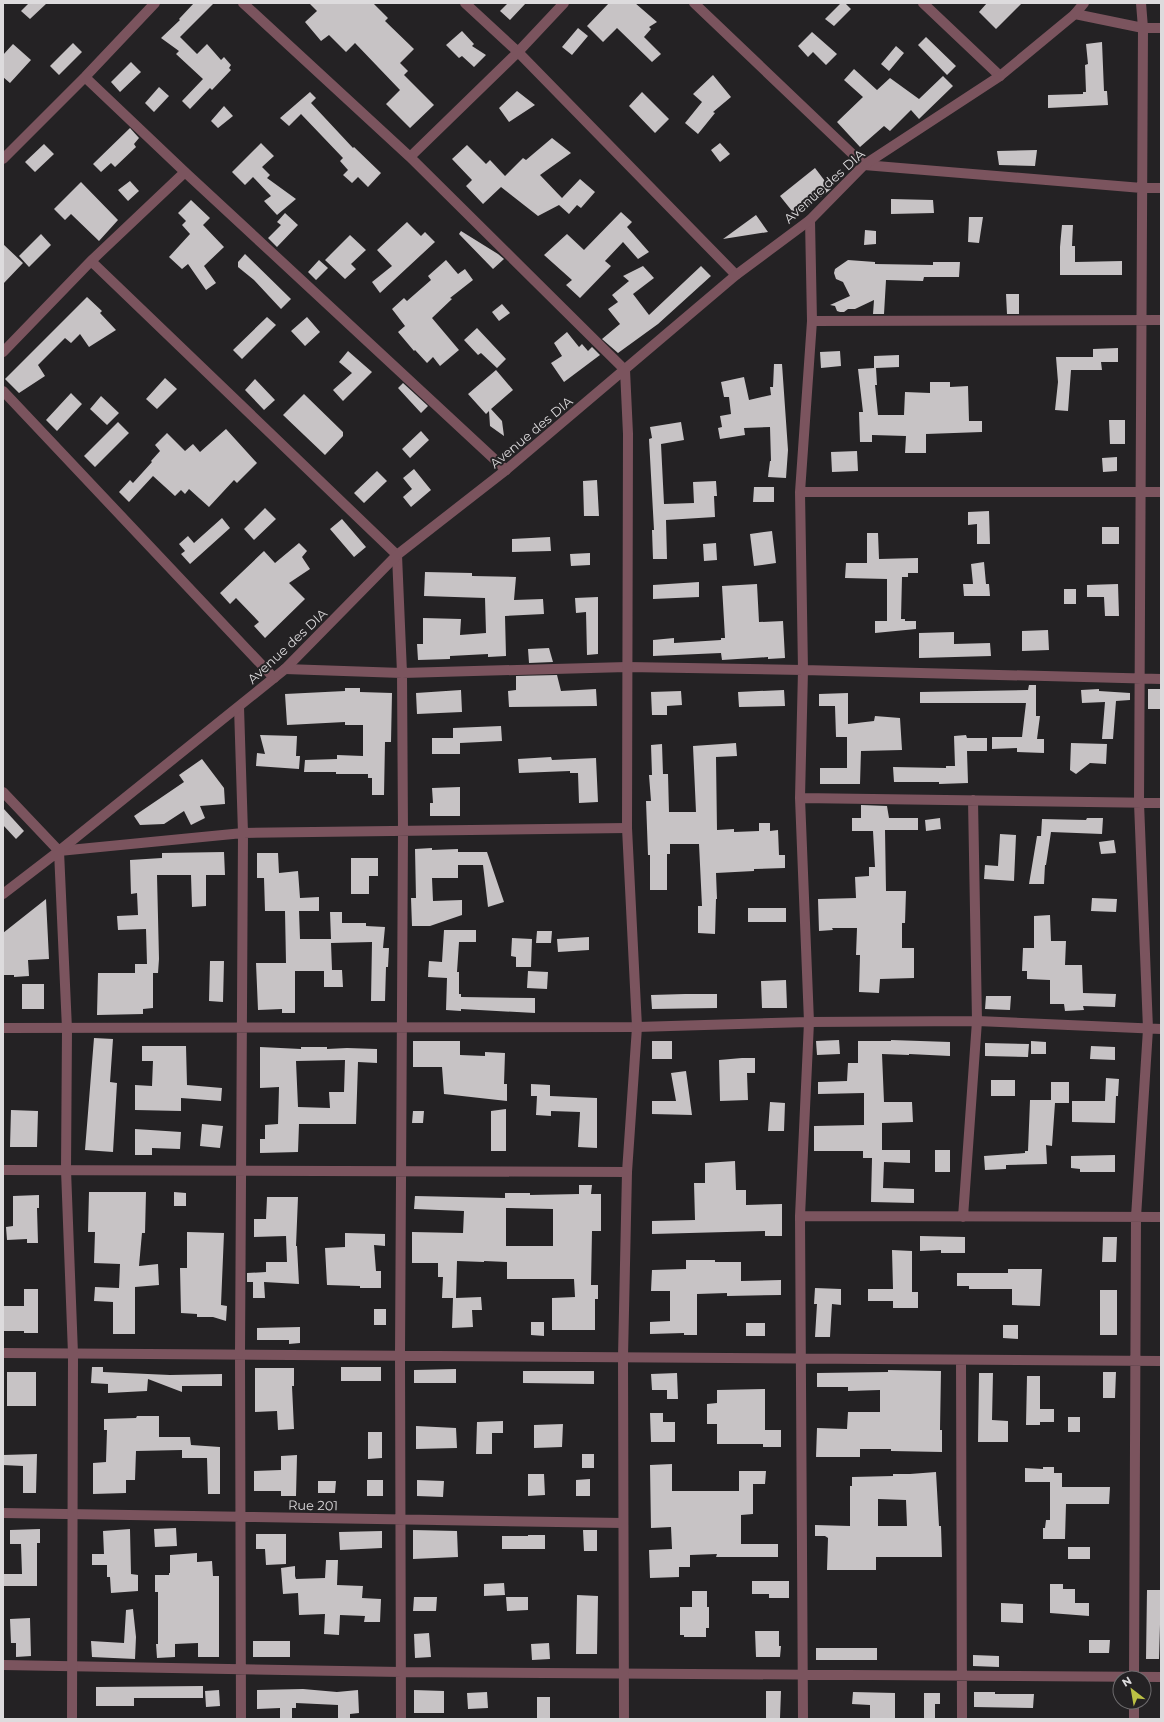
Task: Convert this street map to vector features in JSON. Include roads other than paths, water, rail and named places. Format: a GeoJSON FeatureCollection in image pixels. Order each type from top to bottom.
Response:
{"type":"FeatureCollection","features":[{"type":"Feature","properties":{"kind":"street"},"geometry":{"type":"LineString","coordinates":[[3,159],[85,77],[155,3]]}},
{"type":"Feature","properties":{"kind":"street"},"geometry":{"type":"LineString","coordinates":[[243,3],[410,157],[625,370],[628,434],[627,828],[637,1027],[627,1172],[623,1358],[624,1719]]}},
{"type":"Feature","properties":{"kind":"street"},"geometry":{"type":"LineString","coordinates":[[465,3],[518,52],[736,275]]}},
{"type":"Feature","properties":{"kind":"street"},"geometry":{"type":"LineString","coordinates":[[410,157],[518,52],[564,3]]}},
{"type":"Feature","properties":{"kind":"street"},"geometry":{"type":"LineString","coordinates":[[694,3],[864,165],[1142,188],[1161,188]]}},
{"type":"Feature","properties":{"kind":"street"},"geometry":{"type":"LineString","coordinates":[[923,3],[1000,76]]}},
{"type":"Feature","properties":{"kind":"street","name":"Avenue des DIA"},"geometry":{"type":"LineString","coordinates":[[3,894],[59,851],[285,669],[397,555],[506,470],[736,275],[810,220],[864,165],[1000,76],[1075,14],[1084,3]]}},
{"type":"Feature","properties":{"kind":"street"},"geometry":{"type":"LineString","coordinates":[[1134,1670],[1136,1217],[1148,1029],[1139,803],[1143,28],[1141,3]]}},
{"type":"Feature","properties":{"kind":"street"},"geometry":{"type":"LineString","coordinates":[[1075,14],[1143,28],[1161,28]]}},
{"type":"Feature","properties":{"kind":"street"},"geometry":{"type":"LineString","coordinates":[[85,77],[185,172],[506,470]]}},
{"type":"Feature","properties":{"kind":"street"},"geometry":{"type":"LineString","coordinates":[[3,352],[91,261],[185,172]]}},
{"type":"Feature","properties":{"kind":"street"},"geometry":{"type":"LineString","coordinates":[[803,1719],[800,1216],[809,1022],[800,798],[803,670],[800,492],[812,321],[810,220]]}},
{"type":"Feature","properties":{"kind":"street"},"geometry":{"type":"LineString","coordinates":[[91,261],[397,555],[402,673],[403,831],[403,1028],[400,1171],[401,1719]]}},
{"type":"Feature","properties":{"kind":"street"},"geometry":{"type":"LineString","coordinates":[[812,321],[1161,320]]}},
{"type":"Feature","properties":{"kind":"street"},"geometry":{"type":"LineString","coordinates":[[3,391],[274,678]]}},
{"type":"Feature","properties":{"kind":"street"},"geometry":{"type":"LineString","coordinates":[[800,492],[1161,492]]}},
{"type":"Feature","properties":{"kind":"street"},"geometry":{"type":"LineString","coordinates":[[285,669],[402,673],[627,667],[803,670],[1161,680]]}},
{"type":"Feature","properties":{"kind":"street"},"geometry":{"type":"LineString","coordinates":[[239,707],[243,833],[240,1355],[241,1719]]}},
{"type":"Feature","properties":{"kind":"street"},"geometry":{"type":"LineString","coordinates":[[3,792],[59,851],[67,1029],[66,1170],[73,1354],[72,1719]]}},
{"type":"Feature","properties":{"kind":"street"},"geometry":{"type":"LineString","coordinates":[[800,798],[1161,803]]}},
{"type":"Feature","properties":{"kind":"street"},"geometry":{"type":"LineString","coordinates":[[963,1217],[977,1021],[973,800]]}},
{"type":"Feature","properties":{"kind":"street"},"geometry":{"type":"LineString","coordinates":[[59,851],[243,833],[627,828]]}},
{"type":"Feature","properties":{"kind":"street"},"geometry":{"type":"LineString","coordinates":[[3,1028],[637,1027],[809,1022],[977,1021],[1161,1029]]}},
{"type":"Feature","properties":{"kind":"street"},"geometry":{"type":"LineString","coordinates":[[3,1170],[627,1172]]}},
{"type":"Feature","properties":{"kind":"street"},"geometry":{"type":"LineString","coordinates":[[800,1216],[1161,1217]]}},
{"type":"Feature","properties":{"kind":"street"},"geometry":{"type":"LineString","coordinates":[[3,1353],[801,1358],[1161,1362]]}},
{"type":"Feature","properties":{"kind":"street"},"geometry":{"type":"LineString","coordinates":[[961,1360],[962,1719]]}},
{"type":"Feature","properties":{"kind":"street","name":"Rue 201"},"geometry":{"type":"LineString","coordinates":[[3,1513],[623,1523]]}},
{"type":"Feature","properties":{"kind":"street"},"geometry":{"type":"LineString","coordinates":[[3,1666],[401,1672],[1112,1677]]}}]}
